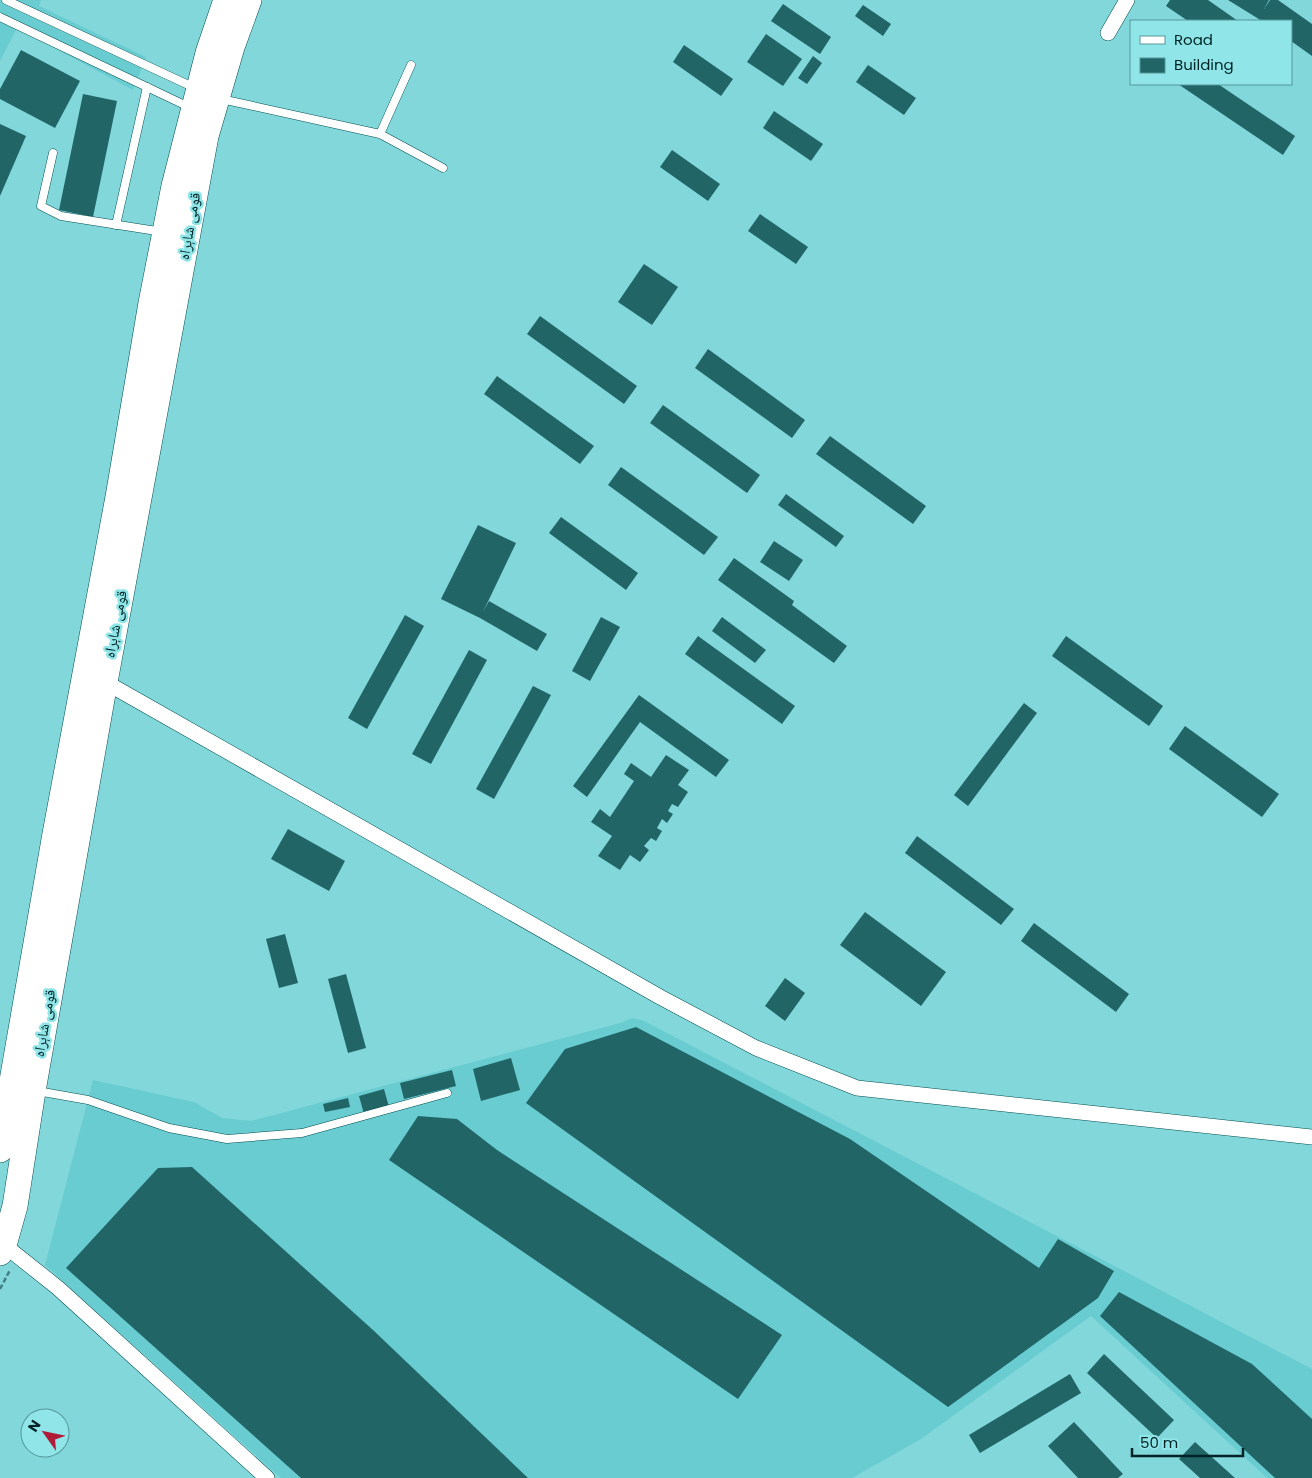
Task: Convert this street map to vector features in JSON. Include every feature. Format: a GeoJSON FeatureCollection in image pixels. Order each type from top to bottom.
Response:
{"type":"FeatureCollection","features":[{"type":"Feature","properties":{"kind":"highway","name":"قومی شاہراہ"},"geometry":{"type":"LineString","coordinates":[[2,1249],[16,1206],[33,1091],[105,682],[206,136],[203,99],[208,53],[226,0]]}},
{"type":"Feature","properties":{"kind":"highway","name":"قومی شاہراہ"},"geometry":{"type":"LineString","coordinates":[[0,1150],[55,834],[174,186],[203,99],[232,47],[249,0]]}},
{"type":"Feature","properties":{"kind":"street"},"geometry":{"type":"LineString","coordinates":[[1108,33],[1127,0]]}},
{"type":"Feature","properties":{"kind":"street"},"geometry":{"type":"LineString","coordinates":[[105,682],[660,997],[756,1048],[857,1088],[1312,1137]]}},
{"type":"Feature","properties":{"kind":"street"},"geometry":{"type":"LineString","coordinates":[[2,1249],[58,1288],[267,1478]]}},
{"type":"Feature","properties":{"kind":"lane"},"geometry":{"type":"LineString","coordinates":[[6,0],[203,99]]}},
{"type":"Feature","properties":{"kind":"lane"},"geometry":{"type":"LineString","coordinates":[[0,17],[147,87],[380,134],[443,168]]}},
{"type":"Feature","properties":{"kind":"lane"},"geometry":{"type":"LineString","coordinates":[[380,134],[411,65]]}},
{"type":"Feature","properties":{"kind":"lane"},"geometry":{"type":"LineString","coordinates":[[116,225],[147,87]]}},
{"type":"Feature","properties":{"kind":"lane"},"geometry":{"type":"LineString","coordinates":[[53,153],[41,206],[61,216],[165,232]]}},
{"type":"Feature","properties":{"kind":"lane"},"geometry":{"type":"LineString","coordinates":[[33,1091],[88,1100],[169,1128],[227,1139],[302,1133],[447,1093]]}},
{"type":"Feature","properties":{"kind":"path"},"geometry":{"type":"LineString","coordinates":[[0,1289],[7,1277]]}},
{"type":"Feature","properties":{"kind":"shaded area"},"geometry":{"type":"Polygon","coordinates":[[[0,0],[41,0],[39,6],[146,57],[133,90],[17,28],[0,61],[0,0]]]}},
{"type":"Feature","properties":{"kind":"shaded area"},"geometry":{"type":"Polygon","coordinates":[[[633,1018],[644,1021],[1312,1369],[1312,1478],[1267,1478],[1091,1316],[921,1439],[852,1478],[281,1478],[45,1265],[93,1080],[194,1102],[222,1118],[251,1121],[633,1018]]]}},
{"type":"Feature","properties":{"kind":"building"},"geometry":{"type":"Polygon","coordinates":[[[1170,0],[1208,0],[1237,20],[1187,20],[1166,6],[1170,0]]]}},
{"type":"Feature","properties":{"kind":"building"},"geometry":{"type":"Polygon","coordinates":[[[1228,0],[1269,0],[1264,9],[1270,0],[1278,0],[1312,24],[1312,56],[1292,42],[1292,20],[1260,20],[1228,0]]]}},
{"type":"Feature","properties":{"kind":"building"},"geometry":{"type":"Polygon","coordinates":[[[783,4],[831,37],[820,54],[771,21],[783,4]]]}},
{"type":"Feature","properties":{"kind":"building"},"geometry":{"type":"Polygon","coordinates":[[[863,5],[891,24],[883,36],[855,16],[863,5]]]}},
{"type":"Feature","properties":{"kind":"building"},"geometry":{"type":"Polygon","coordinates":[[[766,34],[802,59],[783,86],[747,62],[766,34]]]}},
{"type":"Feature","properties":{"kind":"building"},"geometry":{"type":"Polygon","coordinates":[[[684,45],[733,79],[721,96],[673,62],[684,45]]]}},
{"type":"Feature","properties":{"kind":"building"},"geometry":{"type":"Polygon","coordinates":[[[21,50],[80,81],[55,128],[0,99],[0,89],[21,50]]]}},
{"type":"Feature","properties":{"kind":"building"},"geometry":{"type":"Polygon","coordinates":[[[813,56],[822,63],[807,84],[798,78],[813,56]]]}},
{"type":"Feature","properties":{"kind":"building"},"geometry":{"type":"Polygon","coordinates":[[[868,65],[916,98],[904,115],[856,82],[868,65]]]}},
{"type":"Feature","properties":{"kind":"building"},"geometry":{"type":"Polygon","coordinates":[[[1179,85],[1219,85],[1295,136],[1283,155],[1179,85]]]}},
{"type":"Feature","properties":{"kind":"building"},"geometry":{"type":"Polygon","coordinates":[[[83,94],[117,101],[93,217],[59,210],[83,94]]]}},
{"type":"Feature","properties":{"kind":"building"},"geometry":{"type":"Polygon","coordinates":[[[774,111],[823,144],[811,161],[763,128],[774,111]]]}},
{"type":"Feature","properties":{"kind":"building"},"geometry":{"type":"Polygon","coordinates":[[[0,124],[26,136],[0,196],[0,124]]]}},
{"type":"Feature","properties":{"kind":"building"},"geometry":{"type":"Polygon","coordinates":[[[672,150],[720,184],[708,201],[660,167],[672,150]]]}},
{"type":"Feature","properties":{"kind":"building"},"geometry":{"type":"Polygon","coordinates":[[[760,214],[808,247],[796,264],[748,231],[760,214]]]}},
{"type":"Feature","properties":{"kind":"building"},"geometry":{"type":"Polygon","coordinates":[[[644,264],[678,287],[652,325],[618,302],[644,264]]]}},
{"type":"Feature","properties":{"kind":"building"},"geometry":{"type":"Polygon","coordinates":[[[540,316],[637,386],[624,404],[527,334],[540,316]]]}},
{"type":"Feature","properties":{"kind":"building"},"geometry":{"type":"Polygon","coordinates":[[[708,349],[805,420],[792,438],[695,368],[708,349]]]}},
{"type":"Feature","properties":{"kind":"building"},"geometry":{"type":"Polygon","coordinates":[[[497,376],[594,446],[580,464],[484,394],[497,376]]]}},
{"type":"Feature","properties":{"kind":"building"},"geometry":{"type":"Polygon","coordinates":[[[663,405],[760,475],[747,493],[650,423],[663,405]]]}},
{"type":"Feature","properties":{"kind":"building"},"geometry":{"type":"Polygon","coordinates":[[[830,436],[926,506],[913,524],[816,454],[830,436]]]}},
{"type":"Feature","properties":{"kind":"building"},"geometry":{"type":"Polygon","coordinates":[[[621,467],[718,537],[704,555],[608,485],[621,467]]]}},
{"type":"Feature","properties":{"kind":"building"},"geometry":{"type":"Polygon","coordinates":[[[786,494],[844,536],[836,547],[778,505],[786,494]]]}},
{"type":"Feature","properties":{"kind":"building"},"geometry":{"type":"Polygon","coordinates":[[[561,517],[638,573],[626,590],[549,533],[561,517]]]}},
{"type":"Feature","properties":{"kind":"building"},"geometry":{"type":"Polygon","coordinates":[[[478,525],[516,543],[483,612],[489,601],[547,634],[537,651],[480,618],[441,599],[478,525]]]}},
{"type":"Feature","properties":{"kind":"building"},"geometry":{"type":"Polygon","coordinates":[[[774,541],[803,560],[789,581],[760,562],[774,541]]]}},
{"type":"Feature","properties":{"kind":"building"},"geometry":{"type":"Polygon","coordinates":[[[734,558],[794,601],[792,605],[847,646],[834,663],[718,580],[734,558]]]}},
{"type":"Feature","properties":{"kind":"building"},"geometry":{"type":"Polygon","coordinates":[[[405,615],[424,626],[367,729],[348,718],[405,615]]]}},
{"type":"Feature","properties":{"kind":"building"},"geometry":{"type":"Polygon","coordinates":[[[601,617],[620,627],[590,681],[572,671],[601,617]]]}},
{"type":"Feature","properties":{"kind":"building"},"geometry":{"type":"Polygon","coordinates":[[[722,617],[766,650],[755,663],[712,631],[722,617]]]}},
{"type":"Feature","properties":{"kind":"building"},"geometry":{"type":"Polygon","coordinates":[[[698,636],[795,706],[782,724],[685,654],[698,636]]]}},
{"type":"Feature","properties":{"kind":"building"},"geometry":{"type":"Polygon","coordinates":[[[1066,636],[1163,706],[1149,726],[1052,656],[1066,636]]]}},
{"type":"Feature","properties":{"kind":"building"},"geometry":{"type":"Polygon","coordinates":[[[469,650],[487,660],[431,764],[412,754],[469,650]]]}},
{"type":"Feature","properties":{"kind":"building"},"geometry":{"type":"Polygon","coordinates":[[[533,686],[551,695],[494,799],[476,789],[533,686]]]}},
{"type":"Feature","properties":{"kind":"building"},"geometry":{"type":"Polygon","coordinates":[[[639,695],[729,760],[716,777],[640,722],[587,797],[573,786],[639,695]]]}},
{"type":"Feature","properties":{"kind":"building"},"geometry":{"type":"Polygon","coordinates":[[[1024,703],[1037,713],[968,806],[954,795],[1024,703]]]}},
{"type":"Feature","properties":{"kind":"building"},"geometry":{"type":"Polygon","coordinates":[[[1185,726],[1279,794],[1262,817],[1169,749],[1185,726]]]}},
{"type":"Feature","properties":{"kind":"building"},"geometry":{"type":"Polygon","coordinates":[[[666,755],[689,770],[678,785],[688,792],[678,807],[672,804],[668,811],[673,814],[667,823],[662,819],[657,828],[662,831],[656,841],[651,838],[644,846],[649,850],[640,862],[630,855],[620,870],[598,856],[612,836],[591,822],[600,809],[610,817],[634,781],[624,774],[631,763],[651,777],[666,755]]]}},
{"type":"Feature","properties":{"kind":"building"},"geometry":{"type":"Polygon","coordinates":[[[288,829],[345,861],[329,891],[271,859],[288,829]]]}},
{"type":"Feature","properties":{"kind":"building"},"geometry":{"type":"Polygon","coordinates":[[[917,836],[1014,909],[1001,925],[905,853],[917,836]]]}},
{"type":"Feature","properties":{"kind":"building"},"geometry":{"type":"Polygon","coordinates":[[[865,912],[946,972],[921,1006],[840,945],[865,912]]]}},
{"type":"Feature","properties":{"kind":"building"},"geometry":{"type":"Polygon","coordinates":[[[1034,923],[1129,994],[1116,1012],[1021,941],[1034,923]]]}},
{"type":"Feature","properties":{"kind":"building"},"geometry":{"type":"Polygon","coordinates":[[[285,934],[298,983],[279,988],[266,939],[285,934]]]}},
{"type":"Feature","properties":{"kind":"building"},"geometry":{"type":"Polygon","coordinates":[[[346,974],[366,1048],[348,1053],[328,979],[346,974]]]}},
{"type":"Feature","properties":{"kind":"building"},"geometry":{"type":"Polygon","coordinates":[[[785,978],[805,993],[785,1021],[765,1006],[785,978]]]}},
{"type":"Feature","properties":{"kind":"building"},"geometry":{"type":"Polygon","coordinates":[[[636,1027],[850,1139],[1039,1268],[1058,1239],[1114,1271],[1098,1298],[948,1407],[526,1103],[565,1049],[636,1027]]]}},
{"type":"Feature","properties":{"kind":"building"},"geometry":{"type":"Polygon","coordinates":[[[511,1058],[520,1090],[481,1101],[473,1069],[511,1058]]]}},
{"type":"Feature","properties":{"kind":"building"},"geometry":{"type":"Polygon","coordinates":[[[452,1070],[456,1086],[404,1099],[400,1083],[452,1070]]]}},
{"type":"Feature","properties":{"kind":"building"},"geometry":{"type":"Polygon","coordinates":[[[384,1089],[389,1107],[364,1114],[359,1096],[384,1089]]]}},
{"type":"Feature","properties":{"kind":"building"},"geometry":{"type":"Polygon","coordinates":[[[348,1098],[350,1107],[325,1112],[323,1104],[348,1098]]]}},
{"type":"Feature","properties":{"kind":"building"},"geometry":{"type":"Polygon","coordinates":[[[418,1116],[457,1119],[497,1150],[782,1335],[738,1399],[389,1160],[418,1116]]]}},
{"type":"Feature","properties":{"kind":"building"},"geometry":{"type":"Polygon","coordinates":[[[192,1167],[373,1330],[528,1478],[301,1478],[66,1268],[158,1168],[192,1167]]]}},
{"type":"Feature","properties":{"kind":"building"},"geometry":{"type":"Polygon","coordinates":[[[1119,1292],[1252,1364],[1312,1419],[1312,1478],[1275,1478],[1100,1316],[1119,1292]]]}},
{"type":"Feature","properties":{"kind":"building"},"geometry":{"type":"Polygon","coordinates":[[[1104,1354],[1174,1420],[1157,1438],[1087,1373],[1104,1354]]]}},
{"type":"Feature","properties":{"kind":"building"},"geometry":{"type":"Polygon","coordinates":[[[1070,1374],[1081,1393],[980,1453],[969,1435],[1070,1374]]]}},
{"type":"Feature","properties":{"kind":"building"},"geometry":{"type":"Polygon","coordinates":[[[1074,1422],[1123,1474],[1118,1478],[1078,1478],[1048,1446],[1074,1422]]]}},
{"type":"Feature","properties":{"kind":"building"},"geometry":{"type":"Polygon","coordinates":[[[1195,1442],[1235,1478],[1200,1478],[1179,1459],[1195,1442]]]}}]}
